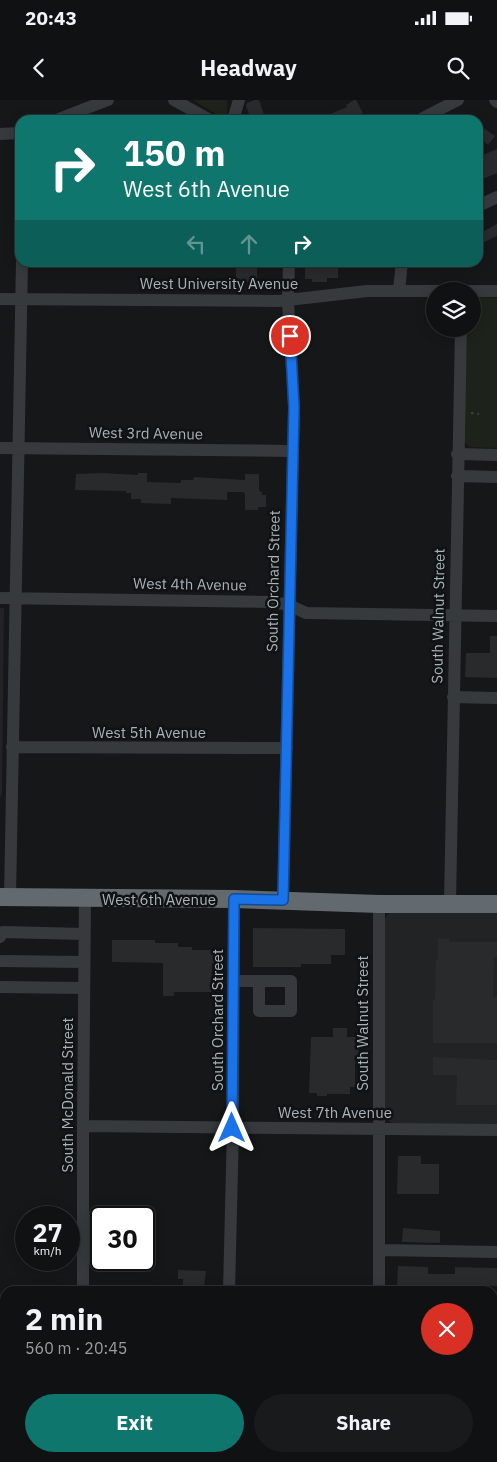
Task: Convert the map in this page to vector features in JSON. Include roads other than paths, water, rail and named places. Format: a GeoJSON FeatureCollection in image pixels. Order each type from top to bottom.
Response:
{"type":"FeatureCollection","features":[{"type":"Feature","properties":{"kind":"highway","name":"West 6th Avenue"},"geometry":{"type":"LineString","coordinates":[[5,897],[234,899],[380,904],[497,904]]}},
{"type":"Feature","properties":{"kind":"street"},"geometry":{"type":"LineString","coordinates":[[69,115],[108,100]]}},
{"type":"Feature","properties":{"kind":"street"},"geometry":{"type":"LineString","coordinates":[[174,100],[201,115]]}},
{"type":"Feature","properties":{"kind":"street"},"geometry":{"type":"LineString","coordinates":[[234,115],[239,100]]}},
{"type":"Feature","properties":{"kind":"street"},"geometry":{"type":"LineString","coordinates":[[428,115],[452,102]]}},
{"type":"Feature","properties":{"kind":"street"},"geometry":{"type":"LineString","coordinates":[[0,134],[15,132]]}},
{"type":"Feature","properties":{"kind":"street"},"geometry":{"type":"LineString","coordinates":[[483,204],[497,197]]}},
{"type":"Feature","properties":{"kind":"street"},"geometry":{"type":"LineString","coordinates":[[5,897],[5,812],[12,747],[23,300],[22,267]]}},
{"type":"Feature","properties":{"kind":"street","name":"South Orchard Street"},"geometry":{"type":"LineString","coordinates":[[283,900],[294,407],[288,301],[290,267]]}},
{"type":"Feature","properties":{"kind":"street"},"geometry":{"type":"LineString","coordinates":[[399,290],[401,267]]}},
{"type":"Feature","properties":{"kind":"street","name":"West University Avenue"},"geometry":{"type":"LineString","coordinates":[[0,299],[288,301],[367,292],[426,290]]}},
{"type":"Feature","properties":{"kind":"street","name":"West University Avenue"},"geometry":{"type":"LineString","coordinates":[[481,291],[497,291]]}},
{"type":"Feature","properties":{"kind":"street","name":"South Walnut Street"},"geometry":{"type":"LineString","coordinates":[[450,903],[457,454],[461,337]]}},
{"type":"Feature","properties":{"kind":"street","name":"West 3rd Avenue"},"geometry":{"type":"LineString","coordinates":[[0,448],[293,451]]}},
{"type":"Feature","properties":{"kind":"street"},"geometry":{"type":"LineString","coordinates":[[457,454],[497,455]]}},
{"type":"Feature","properties":{"kind":"street"},"geometry":{"type":"LineString","coordinates":[[457,476],[497,477]]}},
{"type":"Feature","properties":{"kind":"street","name":"West 4th Avenue"},"geometry":{"type":"LineString","coordinates":[[0,598],[274,602],[289,605],[306,613],[497,616]]}},
{"type":"Feature","properties":{"kind":"street"},"geometry":{"type":"LineString","coordinates":[[453,697],[497,698]]}},
{"type":"Feature","properties":{"kind":"street","name":"West 5th Avenue"},"geometry":{"type":"LineString","coordinates":[[12,747],[287,748]]}},
{"type":"Feature","properties":{"kind":"street","name":"South McDonald Street"},"geometry":{"type":"LineString","coordinates":[[83,1286],[82,1126],[85,899]]}},
{"type":"Feature","properties":{"kind":"street","name":"South Orchard Street"},"geometry":{"type":"LineString","coordinates":[[229,1286],[234,899]]}},
{"type":"Feature","properties":{"kind":"street","name":"South Walnut Street"},"geometry":{"type":"LineString","coordinates":[[379,1286],[380,904]]}},
{"type":"Feature","properties":{"kind":"street"},"geometry":{"type":"LineString","coordinates":[[0,937],[2,932],[84,934]]}},
{"type":"Feature","properties":{"kind":"street"},"geometry":{"type":"LineString","coordinates":[[0,961],[84,962]]}},
{"type":"Feature","properties":{"kind":"street"},"geometry":{"type":"LineString","coordinates":[[233,981],[260,981]]}},
{"type":"Feature","properties":{"kind":"street"},"geometry":{"type":"LineString","coordinates":[[0,987],[84,988]]}},
{"type":"Feature","properties":{"kind":"street","name":"West 7th Avenue"},"geometry":{"type":"LineString","coordinates":[[82,1126],[497,1130]]}},
{"type":"Feature","properties":{"kind":"street"},"geometry":{"type":"LineString","coordinates":[[380,1250],[497,1252]]}}]}
